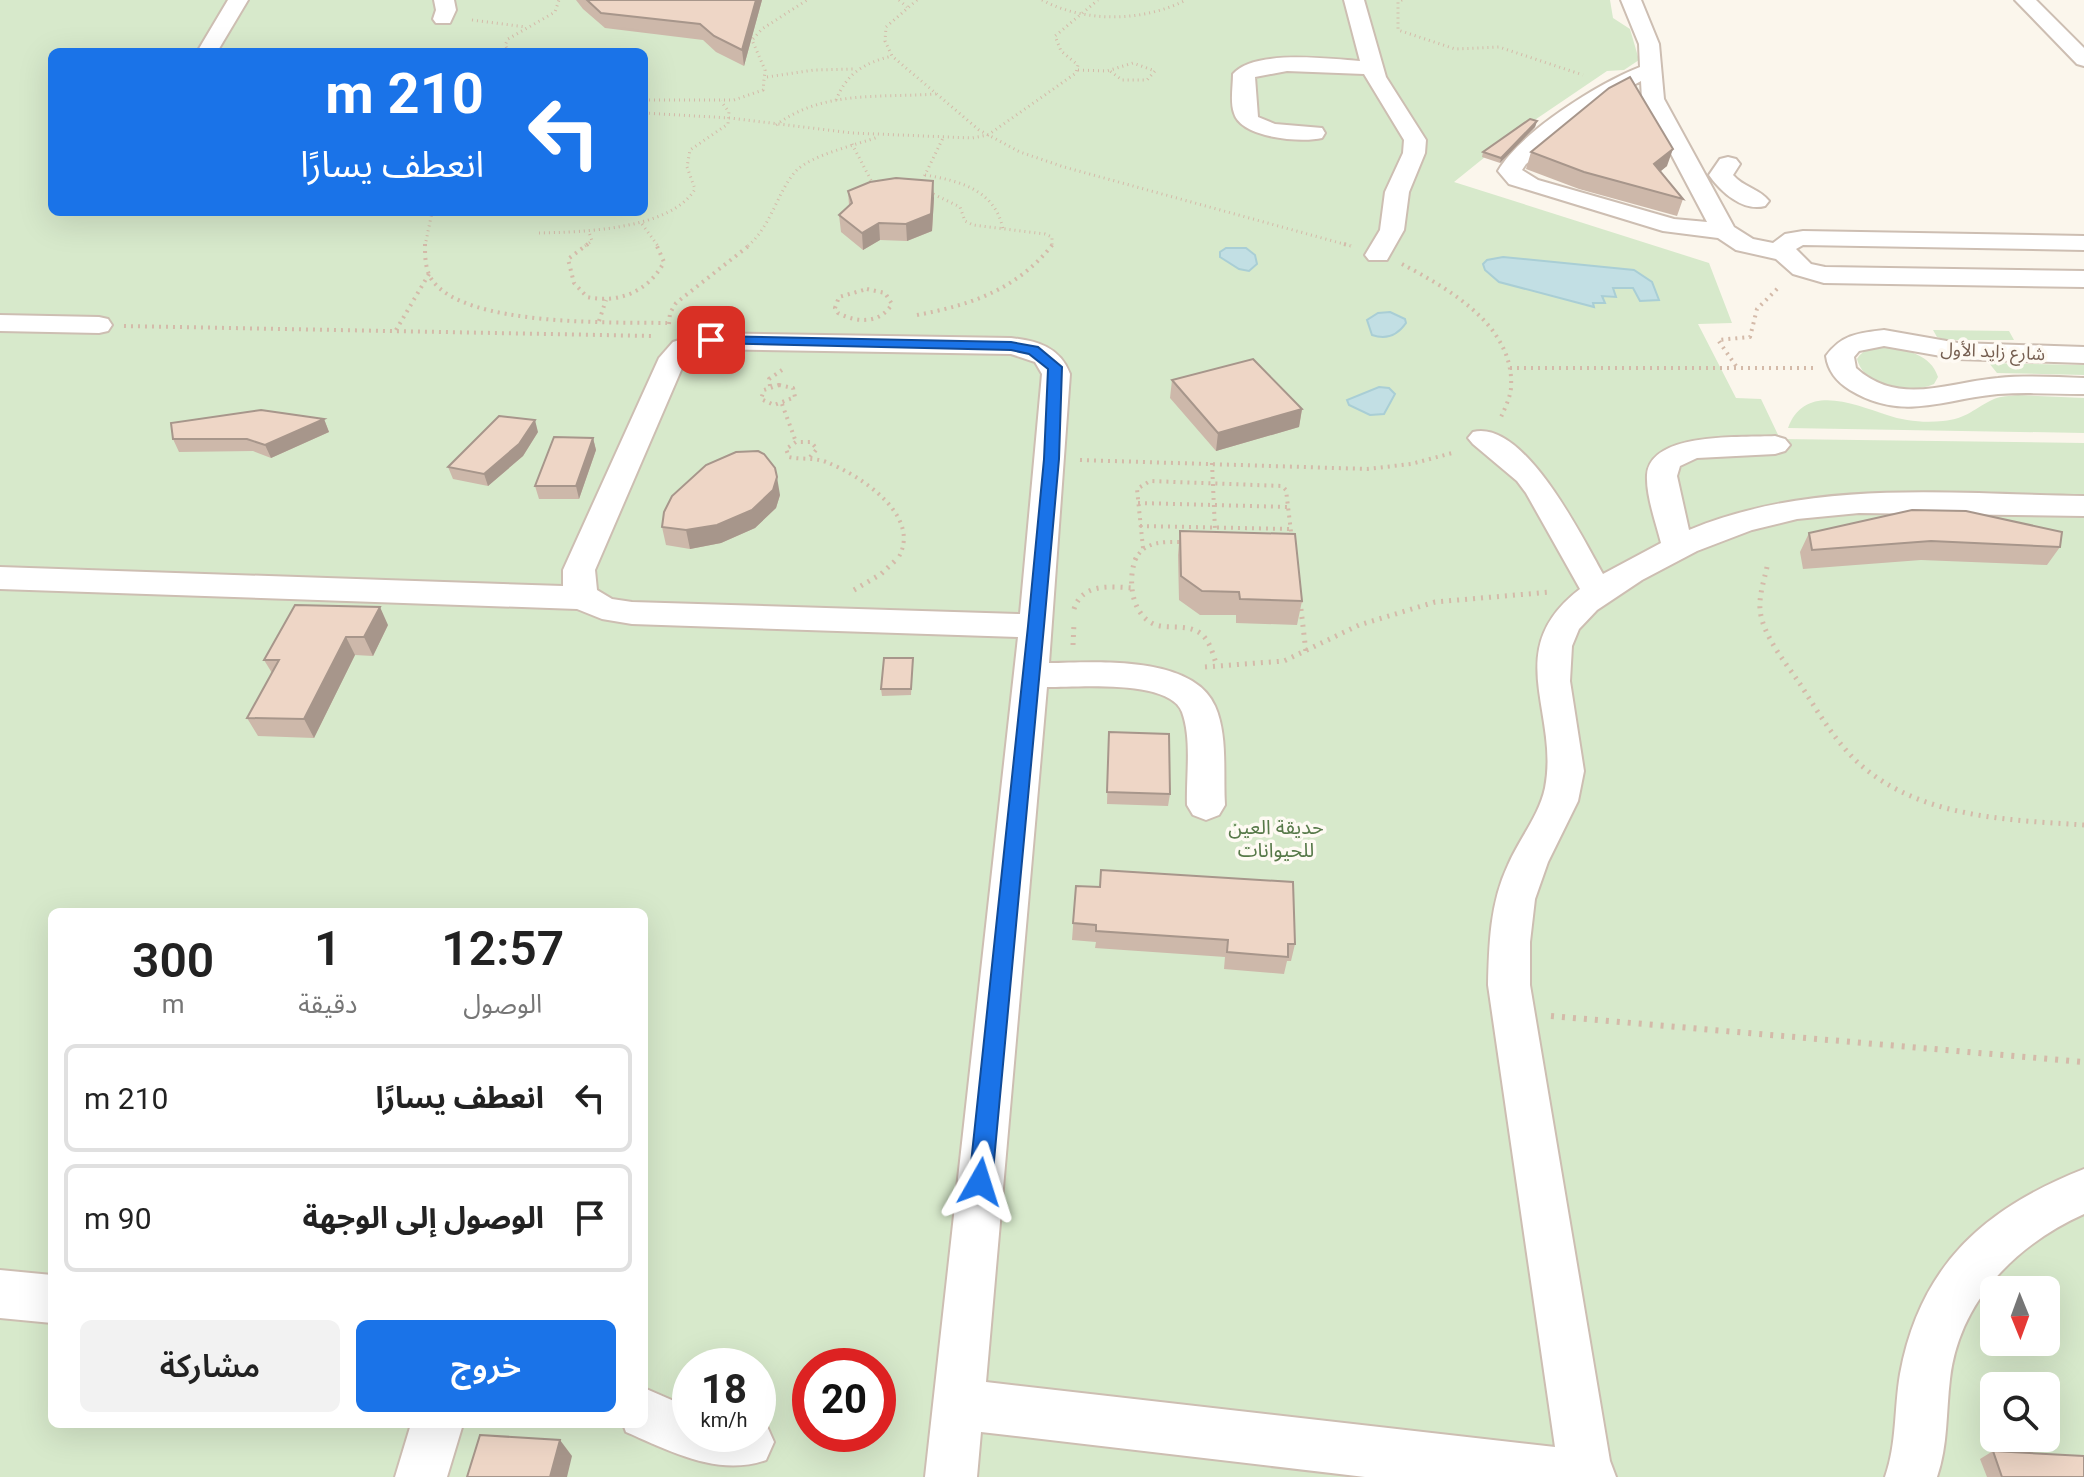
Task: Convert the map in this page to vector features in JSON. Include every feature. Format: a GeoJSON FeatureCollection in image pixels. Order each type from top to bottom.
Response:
{"type":"FeatureCollection","features":[{"type":"Feature","properties":{"kind":"street"},"geometry":{"type":"LineString","coordinates":[[209,48],[238,0]]}},
{"type":"Feature","properties":{"kind":"street"},"geometry":{"type":"LineString","coordinates":[[1354,0],[1372,68],[1391,107],[1412,134],[1415,147],[1402,175],[1392,230],[1378,255]]}},
{"type":"Feature","properties":{"kind":"street"},"geometry":{"type":"LineString","coordinates":[[1631,0],[1649,44],[1653,99],[1724,231],[1745,245],[1824,275],[2084,279]]}},
{"type":"Feature","properties":{"kind":"street"},"geometry":{"type":"LineString","coordinates":[[2025,0],[2084,60]]}},
{"type":"Feature","properties":{"kind":"street"},"geometry":{"type":"LineString","coordinates":[[1314,133],[1272,130],[1249,121],[1244,112],[1244,74],[1255,68],[1273,66],[1372,68]]}},
{"type":"Feature","properties":{"kind":"street"},"geometry":{"type":"LineString","coordinates":[[1649,71],[1623,80],[1603,93],[1512,164],[1510,171],[1517,179],[1530,185],[1658,222],[1724,231]]}},
{"type":"Feature","properties":{"kind":"street"},"geometry":{"type":"LineString","coordinates":[[1728,164],[1721,175],[1724,182],[1757,201]]}},
{"type":"Feature","properties":{"kind":"street"},"geometry":{"type":"LineString","coordinates":[[1793,261],[1787,243],[1803,238],[2084,243]]}},
{"type":"Feature","properties":{"kind":"street"},"geometry":{"type":"LineString","coordinates":[[0,323],[99,325]]}},
{"type":"Feature","properties":{"kind":"street"},"geometry":{"type":"LineString","coordinates":[[583,598],[577,580],[579,570],[673,358],[675,336],[711,340],[1011,346],[1033,350],[1050,361],[1056,374],[1036,626],[1051,676],[951,1477]]}},
{"type":"Feature","properties":{"kind":"street","name":"شارع زايد الأول"},"geometry":{"type":"LineString","coordinates":[[2084,355],[1934,348],[1884,338],[1858,341],[1842,351],[1840,363],[1859,384],[1888,397],[1936,399],[1965,390],[1999,386],[2084,386]]}},
{"type":"Feature","properties":{"kind":"street"},"geometry":{"type":"LineString","coordinates":[[1934,348],[1958,364],[1965,373],[1965,390]]}},
{"type":"Feature","properties":{"kind":"street"},"geometry":{"type":"LineString","coordinates":[[1483,438],[1528,474],[1540,490],[1594,594]]}},
{"type":"Feature","properties":{"kind":"street"},"geometry":{"type":"LineString","coordinates":[[1677,546],[1662,476],[1666,461],[1692,449],[1775,445]]}},
{"type":"Feature","properties":{"kind":"street"},"geometry":{"type":"LineString","coordinates":[[958,1404],[1588,1477],[1509,985],[1509,935],[1516,892],[1562,793],[1566,772],[1563,724],[1553,679],[1556,644],[1563,626],[1594,594],[1677,546],[1731,523],[1823,504],[2084,506]]}},
{"type":"Feature","properties":{"kind":"street"},"geometry":{"type":"LineString","coordinates":[[0,578],[583,598],[603,610],[618,612],[1036,626]]}},
{"type":"Feature","properties":{"kind":"street"},"geometry":{"type":"LineString","coordinates":[[1051,676],[1143,678],[1171,682],[1183,688],[1198,706],[1206,805]]}},
{"type":"Feature","properties":{"kind":"street"},"geometry":{"type":"LineString","coordinates":[[1911,1477],[1919,1452],[1925,1372],[1936,1330],[1953,1290],[1977,1261],[2035,1214],[2084,1191]]}},
{"type":"Feature","properties":{"kind":"street"},"geometry":{"type":"LineString","coordinates":[[0,1294],[48,1299]]}},
{"type":"Feature","properties":{"kind":"street"},"geometry":{"type":"LineString","coordinates":[[648,1416],[672,1426]]}},
{"type":"Feature","properties":{"kind":"street"},"geometry":{"type":"LineString","coordinates":[[421,1477],[436,1428]]}},
{"type":"Feature","properties":{"kind":"path"},"geometry":{"type":"LineString","coordinates":[[507,48],[508,39],[555,12],[559,0]]}},
{"type":"Feature","properties":{"kind":"path"},"geometry":{"type":"LineString","coordinates":[[648,100],[721,101],[756,95],[766,86],[767,77],[752,40],[762,29],[807,0]]}},
{"type":"Feature","properties":{"kind":"path"},"geometry":{"type":"LineString","coordinates":[[899,0],[907,7]]}},
{"type":"Feature","properties":{"kind":"path"},"geometry":{"type":"LineString","coordinates":[[917,0],[886,27],[885,41],[892,56],[988,135],[1020,152],[1064,167],[1378,255],[1419,273],[1472,308],[1496,335],[1510,368],[1504,413],[1483,438],[1450,454],[1390,467],[1342,469],[1051,459]]}},
{"type":"Feature","properties":{"kind":"path"},"geometry":{"type":"LineString","coordinates":[[1042,0],[1057,10],[1079,14],[1155,13],[1171,9],[1186,0]]}},
{"type":"Feature","properties":{"kind":"path"},"geometry":{"type":"LineString","coordinates":[[1078,70],[1078,65],[1056,44],[1055,36],[1098,0]]}},
{"type":"Feature","properties":{"kind":"path"},"geometry":{"type":"LineString","coordinates":[[1402,0],[1398,2],[1398,30],[1455,49],[1499,47],[1583,75]]}},
{"type":"Feature","properties":{"kind":"path"},"geometry":{"type":"LineString","coordinates":[[443,10],[526,27]]}},
{"type":"Feature","properties":{"kind":"path"},"geometry":{"type":"LineString","coordinates":[[767,77],[814,70],[856,69],[892,56]]}},
{"type":"Feature","properties":{"kind":"path"},"geometry":{"type":"LineString","coordinates":[[648,113],[730,118],[776,126],[884,135],[943,138],[988,135],[1078,70],[1110,71],[1122,64],[1143,64],[1155,71],[1147,80],[1122,80],[1110,71]]}},
{"type":"Feature","properties":{"kind":"path"},"geometry":{"type":"LineString","coordinates":[[836,100],[844,80],[856,69]]}},
{"type":"Feature","properties":{"kind":"path"},"geometry":{"type":"LineString","coordinates":[[776,126],[801,109],[836,100],[937,94]]}},
{"type":"Feature","properties":{"kind":"path"},"geometry":{"type":"LineString","coordinates":[[721,101],[730,118]]}},
{"type":"Feature","properties":{"kind":"path"},"geometry":{"type":"LineString","coordinates":[[539,233],[621,230],[642,224],[685,201],[694,193],[695,184],[687,167],[690,150],[724,129],[730,118]]}},
{"type":"Feature","properties":{"kind":"path"},"geometry":{"type":"LineString","coordinates":[[675,336],[670,313],[676,303],[740,255],[762,232],[796,171],[852,144],[884,135]]}},
{"type":"Feature","properties":{"kind":"path"},"geometry":{"type":"LineString","coordinates":[[910,316],[983,299],[1014,284],[1033,270],[1054,243],[1052,237],[1045,234],[968,223],[960,207],[918,189],[943,138]]}},
{"type":"Feature","properties":{"kind":"path"},"geometry":{"type":"LineString","coordinates":[[852,144],[875,188],[863,190]]}},
{"type":"Feature","properties":{"kind":"path"},"geometry":{"type":"LineString","coordinates":[[925,175],[962,183],[988,198],[997,208],[1003,229]]}},
{"type":"Feature","properties":{"kind":"path"},"geometry":{"type":"LineString","coordinates":[[430,216],[426,226],[425,252],[429,274],[444,293],[476,307],[532,317],[599,321],[675,336]]}},
{"type":"Feature","properties":{"kind":"path"},"geometry":{"type":"LineString","coordinates":[[589,232],[592,241],[568,259],[570,273],[587,297],[606,300],[625,296],[648,283],[662,269],[661,251],[642,224]]}},
{"type":"Feature","properties":{"kind":"path"},"geometry":{"type":"LineString","coordinates":[[1736,366],[1718,340],[1750,337],[1752,316],[1793,261]]}},
{"type":"Feature","properties":{"kind":"path"},"geometry":{"type":"LineString","coordinates":[[395,330],[429,274]]}},
{"type":"Feature","properties":{"kind":"path"},"geometry":{"type":"LineString","coordinates":[[876,318],[890,309],[892,304],[885,293],[857,290],[835,302],[835,308],[845,318],[876,318],[888,318]]}},
{"type":"Feature","properties":{"kind":"path"},"geometry":{"type":"LineString","coordinates":[[599,321],[606,300]]}},
{"type":"Feature","properties":{"kind":"path"},"geometry":{"type":"LineString","coordinates":[[99,325],[675,336]]}},
{"type":"Feature","properties":{"kind":"path"},"geometry":{"type":"LineString","coordinates":[[1510,368],[1736,366],[1843,369]]}},
{"type":"Feature","properties":{"kind":"path"},"geometry":{"type":"LineString","coordinates":[[770,386],[793,388],[795,397],[782,404],[766,403],[761,394],[770,386]]}},
{"type":"Feature","properties":{"kind":"path"},"geometry":{"type":"LineString","coordinates":[[782,404],[796,442]]}},
{"type":"Feature","properties":{"kind":"path"},"geometry":{"type":"LineString","coordinates":[[810,457],[815,454],[815,445],[796,442],[786,449],[789,457],[810,457],[869,485],[897,515],[904,530],[905,542],[891,567],[815,619]]}},
{"type":"Feature","properties":{"kind":"path"},"geometry":{"type":"LineString","coordinates":[[1212,463],[1216,542]]}},
{"type":"Feature","properties":{"kind":"path"},"geometry":{"type":"LineString","coordinates":[[1143,548],[1137,489],[1144,483],[1279,485],[1286,490],[1293,548]]}},
{"type":"Feature","properties":{"kind":"path"},"geometry":{"type":"LineString","coordinates":[[1138,503],[1288,507]]}},
{"type":"Feature","properties":{"kind":"path"},"geometry":{"type":"LineString","coordinates":[[1140,526],[1291,529]]}},
{"type":"Feature","properties":{"kind":"path"},"geometry":{"type":"LineString","coordinates":[[1190,542],[1157,543],[1143,548],[1134,562],[1138,611],[1161,627],[1199,632],[1207,639],[1217,666]]}},
{"type":"Feature","properties":{"kind":"path"},"geometry":{"type":"LineString","coordinates":[[1767,567],[1760,611],[1785,660],[1838,741],[1866,769],[1903,793],[1946,811],[1990,819],[2084,825]]}},
{"type":"Feature","properties":{"kind":"path"},"geometry":{"type":"LineString","coordinates":[[1051,676],[1077,598],[1096,588],[1134,588]]}},
{"type":"Feature","properties":{"kind":"path"},"geometry":{"type":"LineString","coordinates":[[1299,593],[1306,652]]}},
{"type":"Feature","properties":{"kind":"path"},"geometry":{"type":"LineString","coordinates":[[1171,682],[1198,668],[1270,663],[1306,652],[1359,625],[1435,602],[1517,593],[1594,594]]}},
{"type":"Feature","properties":{"kind":"path"},"geometry":{"type":"LineString","coordinates":[[1514,1013],[2084,1062]]}},
{"type":"Feature","properties":{"kind":"green space","name":"حديقة العين للحيوانات"},"geometry":{"type":"Polygon","coordinates":[[[0,0],[1610,0],[1613,18],[1630,29],[1639,60],[1624,70],[1607,71],[1511,136],[1454,182],[1709,263],[1732,323],[1698,324],[1736,398],[1761,399],[1780,439],[2084,443],[2084,1477],[0,1477],[0,0]]]}},
{"type":"Feature","properties":{"kind":"green space"},"geometry":{"type":"Polygon","coordinates":[[[1933,330],[2009,331],[2014,340],[1946,340],[1937,337],[1933,330]]]}},
{"type":"Feature","properties":{"kind":"green space"},"geometry":{"type":"Polygon","coordinates":[[[1884,347],[1908,351],[1930,363],[1938,377],[1934,384],[1901,389],[1869,377],[1857,359],[1865,351],[1884,347]]]}},
{"type":"Feature","properties":{"kind":"green space"},"geometry":{"type":"Polygon","coordinates":[[[1989,363],[2084,365],[2084,375],[1997,373],[1989,363]]]}},
{"type":"Feature","properties":{"kind":"green space"},"geometry":{"type":"Polygon","coordinates":[[[2018,395],[2084,398],[2084,433],[1788,428],[1806,405],[1818,401],[1832,400],[1907,420],[1936,422],[1964,416],[1997,398],[2018,395]]]}},
{"type":"Feature","properties":{"kind":"water"},"geometry":{"type":"Polygon","coordinates":[[[1226,248],[1246,248],[1255,255],[1257,264],[1249,271],[1239,269],[1220,257],[1220,252],[1226,248]]]}},
{"type":"Feature","properties":{"kind":"water"},"geometry":{"type":"Polygon","coordinates":[[[1503,257],[1634,270],[1652,282],[1659,300],[1640,301],[1633,288],[1613,288],[1616,297],[1602,296],[1605,303],[1593,303],[1594,307],[1499,282],[1485,270],[1483,264],[1487,260],[1503,257]]]}},
{"type":"Feature","properties":{"kind":"water"},"geometry":{"type":"Polygon","coordinates":[[[1390,312],[1405,319],[1406,323],[1391,336],[1372,335],[1367,320],[1378,313],[1390,312]]]}},
{"type":"Feature","properties":{"kind":"water"},"geometry":{"type":"Polygon","coordinates":[[[1379,387],[1389,388],[1395,394],[1384,414],[1370,415],[1349,405],[1347,400],[1379,387]]]}},
{"type":"Feature","properties":{"kind":"building"},"geometry":{"type":"Polygon","coordinates":[[[587,0],[756,0],[742,50],[714,36],[700,24],[601,13],[587,0]]]}},
{"type":"Feature","properties":{"kind":"building"},"geometry":{"type":"Polygon","coordinates":[[[1630,77],[1673,149],[1654,164],[1683,199],[1584,172],[1531,152],[1609,88],[1630,77]]]}},
{"type":"Feature","properties":{"kind":"building"},"geometry":{"type":"Polygon","coordinates":[[[1530,119],[1537,121],[1501,158],[1483,152],[1530,119]]]}},
{"type":"Feature","properties":{"kind":"building"},"geometry":{"type":"Polygon","coordinates":[[[896,178],[933,181],[931,214],[906,224],[879,223],[862,233],[839,215],[852,203],[848,191],[870,182],[896,178]]]}},
{"type":"Feature","properties":{"kind":"building"},"geometry":{"type":"Polygon","coordinates":[[[1253,359],[1302,409],[1218,433],[1172,380],[1253,359]]]}},
{"type":"Feature","properties":{"kind":"building"},"geometry":{"type":"Polygon","coordinates":[[[261,410],[324,419],[265,445],[247,439],[173,439],[171,423],[261,410]]]}},
{"type":"Feature","properties":{"kind":"building"},"geometry":{"type":"Polygon","coordinates":[[[499,416],[535,420],[519,444],[484,474],[448,467],[499,416]]]}},
{"type":"Feature","properties":{"kind":"building"},"geometry":{"type":"Polygon","coordinates":[[[554,437],[593,438],[576,486],[535,486],[554,437]]]}},
{"type":"Feature","properties":{"kind":"building"},"geometry":{"type":"Polygon","coordinates":[[[758,451],[775,468],[777,477],[773,490],[752,510],[717,525],[686,530],[662,527],[664,512],[672,496],[706,465],[736,452],[758,451]]]}},
{"type":"Feature","properties":{"kind":"building"},"geometry":{"type":"Polygon","coordinates":[[[1912,510],[1966,511],[2062,532],[2060,547],[1931,541],[1812,550],[1809,533],[1912,510]]]}},
{"type":"Feature","properties":{"kind":"building"},"geometry":{"type":"Polygon","coordinates":[[[1180,531],[1295,534],[1302,601],[1240,599],[1239,592],[1202,591],[1181,576],[1180,531]]]}},
{"type":"Feature","properties":{"kind":"building"},"geometry":{"type":"Polygon","coordinates":[[[295,605],[380,607],[364,637],[346,637],[304,719],[247,718],[279,660],[264,660],[295,605]]]}},
{"type":"Feature","properties":{"kind":"building"},"geometry":{"type":"Polygon","coordinates":[[[884,658],[913,658],[911,689],[881,689],[884,658]]]}},
{"type":"Feature","properties":{"kind":"building"},"geometry":{"type":"Polygon","coordinates":[[[1109,732],[1169,734],[1170,794],[1107,792],[1109,732]]]}},
{"type":"Feature","properties":{"kind":"building"},"geometry":{"type":"Polygon","coordinates":[[[1101,870],[1293,882],[1295,944],[1288,944],[1288,957],[1227,952],[1228,940],[1096,931],[1096,925],[1073,923],[1076,886],[1100,887],[1101,870]]]}},
{"type":"Feature","properties":{"kind":"building"},"geometry":{"type":"Polygon","coordinates":[[[480,1435],[560,1440],[550,1477],[467,1477],[480,1435]]]}},
{"type":"Feature","properties":{"kind":"building"},"geometry":{"type":"Polygon","coordinates":[[[1993,1452],[2084,1456],[2084,1477],[2002,1477],[1993,1452]]]}},
{"type":"Feature","properties":{"kind":"route"},"geometry":{"type":"LineString","coordinates":[[711,340],[1011,346],[1033,350],[1055,367],[1051,459],[1036,626],[980,1182]]}}]}
